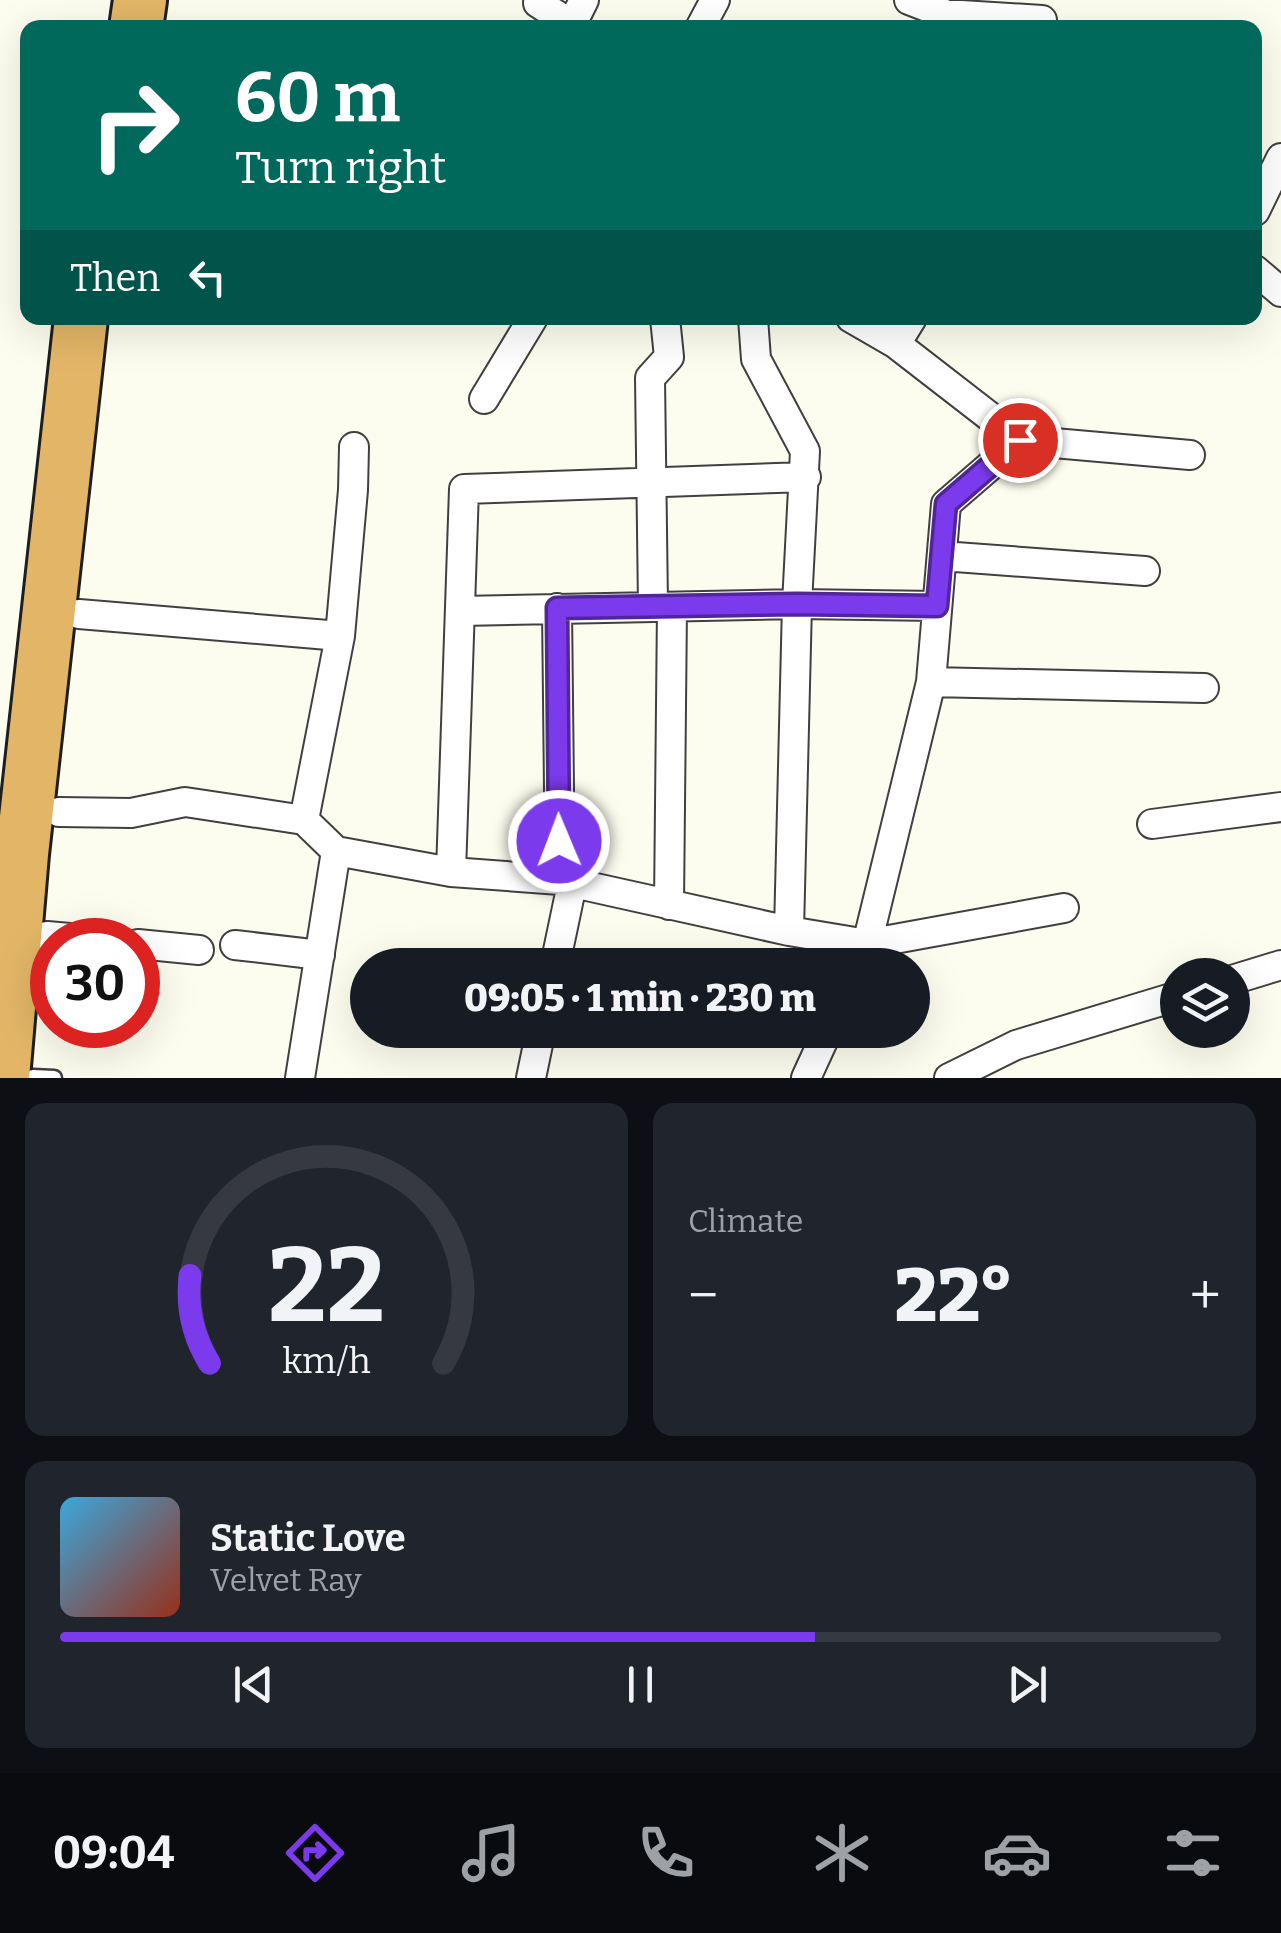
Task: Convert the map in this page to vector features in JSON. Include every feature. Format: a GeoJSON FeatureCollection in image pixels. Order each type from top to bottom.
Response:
{"type":"FeatureCollection","features":[{"type":"Feature","properties":{"kind":"highway"},"geometry":{"type":"LineString","coordinates":[[3,1078],[22,854],[80,325]]}},
{"type":"Feature","properties":{"kind":"highway"},"geometry":{"type":"LineString","coordinates":[[68,918],[59,812],[107,325]]}},
{"type":"Feature","properties":{"kind":"highway"},"geometry":{"type":"LineString","coordinates":[[32,1078],[40,1048]]}},
{"type":"Feature","properties":{"kind":"street"},"geometry":{"type":"LineString","coordinates":[[914,1],[946,14],[1042,16]]}},
{"type":"Feature","properties":{"kind":"street"},"geometry":{"type":"LineString","coordinates":[[538,4],[576,20]]}},
{"type":"Feature","properties":{"kind":"street"},"geometry":{"type":"LineString","coordinates":[[1262,196],[1281,158]]}},
{"type":"Feature","properties":{"kind":"street"},"geometry":{"type":"LineString","coordinates":[[484,399],[529,325]]}},
{"type":"Feature","properties":{"kind":"street"},"geometry":{"type":"LineString","coordinates":[[666,325],[669,357],[650,378],[650,481],[663,606],[669,906]]}},
{"type":"Feature","properties":{"kind":"street"},"geometry":{"type":"LineString","coordinates":[[754,325],[756,359],[805,451],[789,931]]}},
{"type":"Feature","properties":{"kind":"street"},"geometry":{"type":"LineString","coordinates":[[863,325],[896,344],[1020,440],[1190,456]]}},
{"type":"Feature","properties":{"kind":"street"},"geometry":{"type":"LineString","coordinates":[[896,344],[908,325]]}},
{"type":"Feature","properties":{"kind":"street"},"geometry":{"type":"LineString","coordinates":[[864,948],[931,682],[946,504],[1020,440]]}},
{"type":"Feature","properties":{"kind":"street"},"geometry":{"type":"LineString","coordinates":[[304,820],[340,636],[354,490],[354,447]]}},
{"type":"Feature","properties":{"kind":"street"},"geometry":{"type":"LineString","coordinates":[[451,872],[464,489],[806,478]]}},
{"type":"Feature","properties":{"kind":"street"},"geometry":{"type":"LineString","coordinates":[[942,556],[1146,571]]}},
{"type":"Feature","properties":{"kind":"street"},"geometry":{"type":"LineString","coordinates":[[460,611],[797,604],[937,606]]}},
{"type":"Feature","properties":{"kind":"street"},"geometry":{"type":"LineString","coordinates":[[557,608],[566,882],[557,948]]}},
{"type":"Feature","properties":{"kind":"street"},"geometry":{"type":"LineString","coordinates":[[79,614],[340,636]]}},
{"type":"Feature","properties":{"kind":"street"},"geometry":{"type":"LineString","coordinates":[[931,682],[1204,688]]}},
{"type":"Feature","properties":{"kind":"street"},"geometry":{"type":"LineString","coordinates":[[59,812],[131,813],[185,802],[304,820],[336,851],[451,872],[566,882],[789,931],[843,948]]}},
{"type":"Feature","properties":{"kind":"street"},"geometry":{"type":"LineString","coordinates":[[1152,824],[1281,807]]}},
{"type":"Feature","properties":{"kind":"street"},"geometry":{"type":"LineString","coordinates":[[300,1078],[336,851]]}},
{"type":"Feature","properties":{"kind":"street"},"geometry":{"type":"LineString","coordinates":[[888,948],[1064,908]]}},
{"type":"Feature","properties":{"kind":"street"},"geometry":{"type":"LineString","coordinates":[[236,945],[320,955]]}},
{"type":"Feature","properties":{"kind":"street"},"geometry":{"type":"LineString","coordinates":[[160,946],[199,950]]}},
{"type":"Feature","properties":{"kind":"street"},"geometry":{"type":"LineString","coordinates":[[1250,974],[1281,965]]}},
{"type":"Feature","properties":{"kind":"street"},"geometry":{"type":"LineString","coordinates":[[950,1078],[1016,1044],[1160,1001]]}},
{"type":"Feature","properties":{"kind":"street"},"geometry":{"type":"LineString","coordinates":[[531,1078],[537,1048]]}},
{"type":"Feature","properties":{"kind":"street"},"geometry":{"type":"LineString","coordinates":[[806,1078],[820,1048]]}},
{"type":"Feature","properties":{"kind":"lane"},"geometry":{"type":"LineString","coordinates":[[32,1078],[54,1078]]}},
{"type":"Feature","properties":{"kind":"route"},"geometry":{"type":"LineString","coordinates":[[559,841],[557,608],[937,606],[946,504],[1020,440]]}}]}
